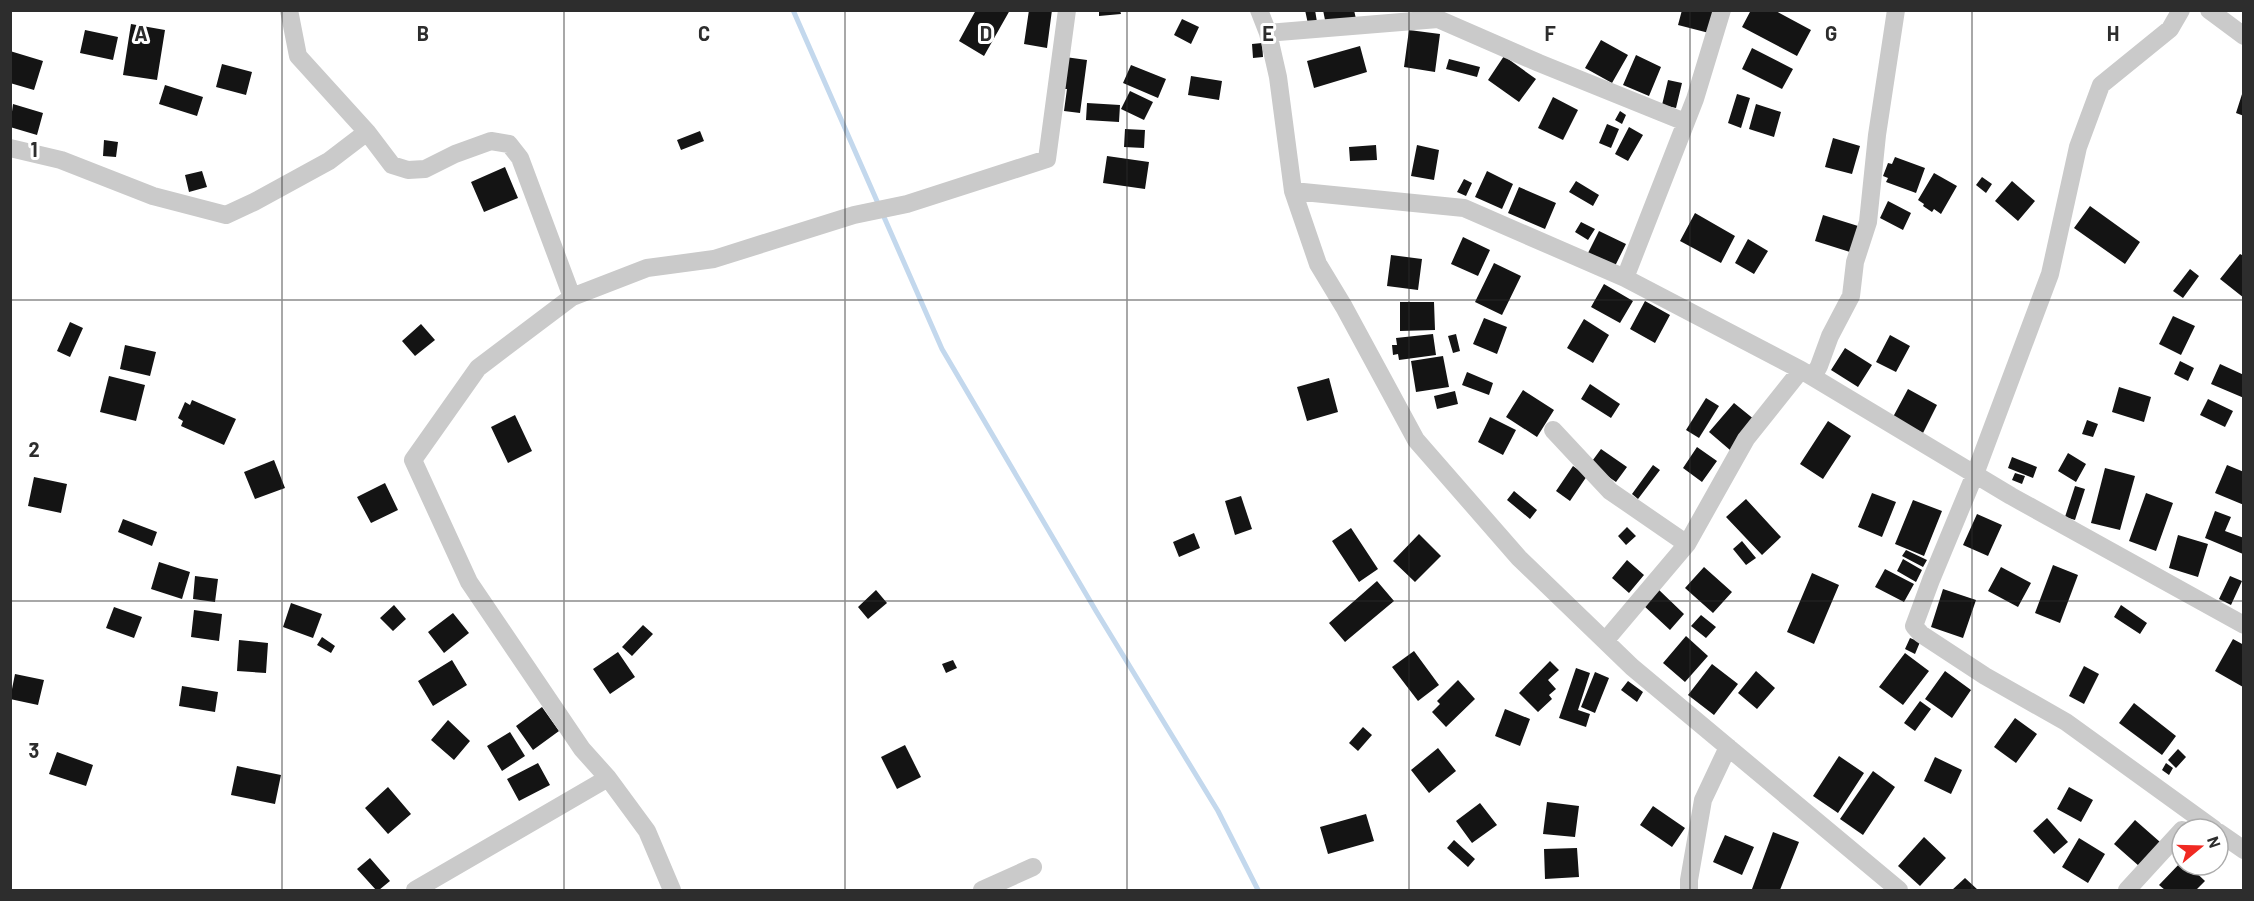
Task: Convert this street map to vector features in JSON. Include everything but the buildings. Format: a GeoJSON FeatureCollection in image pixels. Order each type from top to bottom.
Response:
{"type":"FeatureCollection","features":[{"type":"Feature","properties":{"kind":"street"},"geometry":{"type":"LineString","coordinates":[[289,10],[298,56],[367,132],[392,165],[408,170],[425,169],[455,154],[491,141],[509,144],[520,158],[572,297]]}},
{"type":"Feature","properties":{"kind":"street"},"geometry":{"type":"LineString","coordinates":[[672,891],[647,831],[608,778],[582,749],[470,582],[413,460],[478,368],[572,297],[647,268],[714,259],[854,215],[907,204],[1047,159],[1067,10]]}},
{"type":"Feature","properties":{"kind":"street"},"geometry":{"type":"LineString","coordinates":[[1259,10],[1268,33],[1278,76],[1293,191],[1318,264],[1416,440],[1519,558],[1632,667],[1899,891]]}},
{"type":"Feature","properties":{"kind":"street"},"geometry":{"type":"LineString","coordinates":[[1625,278],[1695,99],[1722,10]]}},
{"type":"Feature","properties":{"kind":"street"},"geometry":{"type":"LineString","coordinates":[[1605,641],[1687,544],[1746,439],[1807,373],[1819,366],[1830,336],[1851,297],[1855,262],[1868,222],[1877,135],[1896,10]]}},
{"type":"Feature","properties":{"kind":"street"},"geometry":{"type":"LineString","coordinates":[[2177,817],[2066,722],[1985,676],[1921,634],[1914,626],[1930,580],[1975,474],[2050,274],[2078,147],[2102,86],[2170,29],[2181,10]]}},
{"type":"Feature","properties":{"kind":"street"},"geometry":{"type":"LineString","coordinates":[[2210,10],[2244,36]]}},
{"type":"Feature","properties":{"kind":"street"},"geometry":{"type":"LineString","coordinates":[[1268,33],[1438,19],[1685,122]]}},
{"type":"Feature","properties":{"kind":"street"},"geometry":{"type":"LineString","coordinates":[[10,148],[61,160],[153,196],[226,215],[329,161],[367,132]]}},
{"type":"Feature","properties":{"kind":"street"},"geometry":{"type":"LineString","coordinates":[[1293,191],[1464,208],[1625,278],[1807,373],[1975,474],[2244,625]]}},
{"type":"Feature","properties":{"kind":"street"},"geometry":{"type":"LineString","coordinates":[[1553,430],[1610,491],[1687,544]]}},
{"type":"Feature","properties":{"kind":"street"},"geometry":{"type":"LineString","coordinates":[[1689,891],[1703,800],[1728,747]]}},
{"type":"Feature","properties":{"kind":"street"},"geometry":{"type":"LineString","coordinates":[[415,891],[608,778]]}},
{"type":"Feature","properties":{"kind":"street"},"geometry":{"type":"LineString","coordinates":[[2230,840],[2244,850]]}},
{"type":"Feature","properties":{"kind":"street"},"geometry":{"type":"LineString","coordinates":[[2127,891],[2170,843]]}},
{"type":"Feature","properties":{"kind":"street"},"geometry":{"type":"LineString","coordinates":[[982,891],[1033,867]]}},
{"type":"Feature","properties":{"kind":"waterway"},"geometry":{"type":"LineString","coordinates":[[793,10],[942,349],[1096,611],[1218,811],[1258,890]]}}]}
